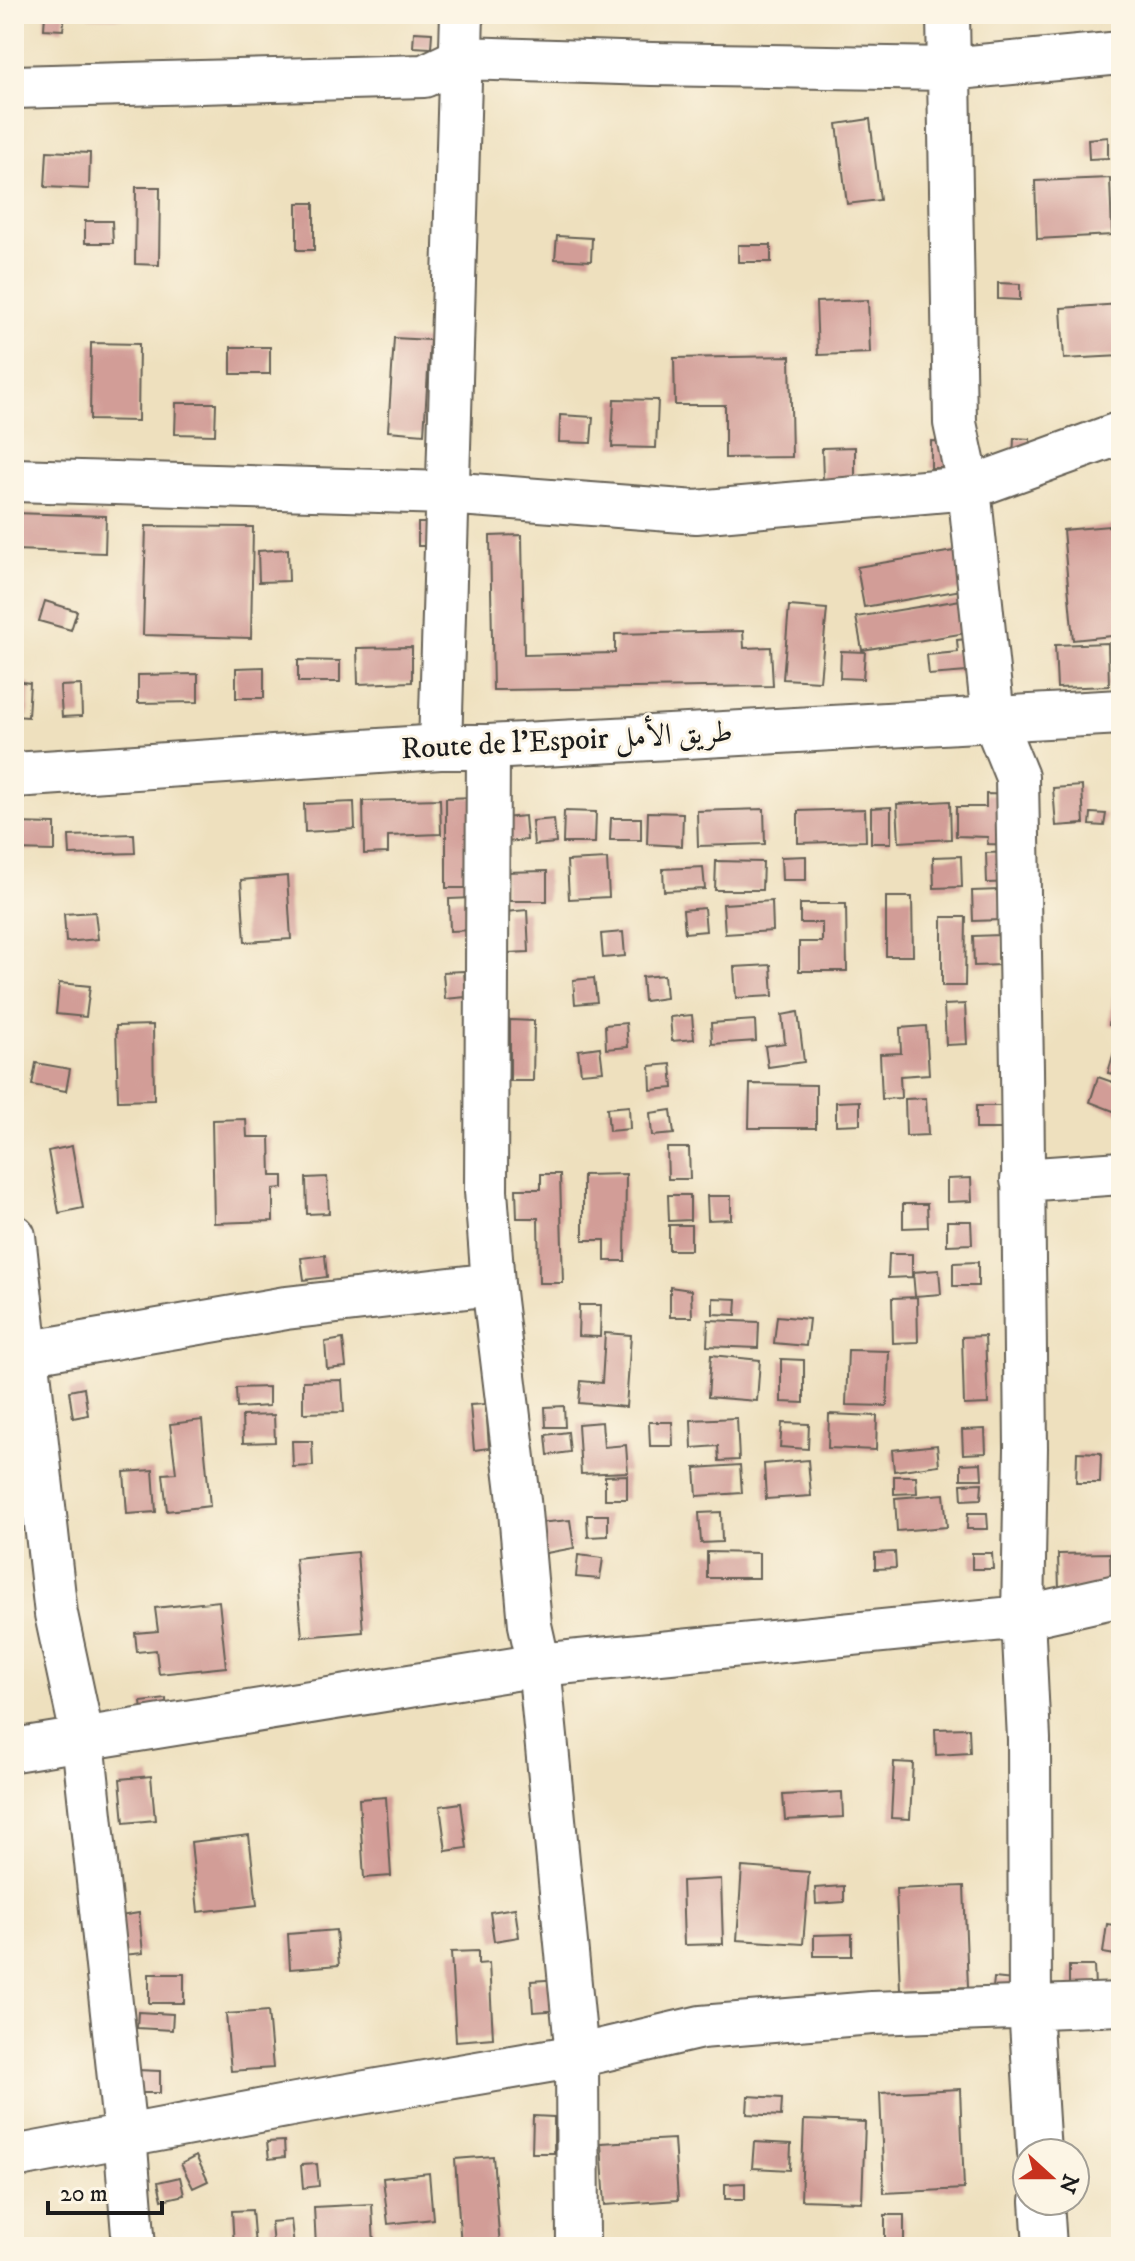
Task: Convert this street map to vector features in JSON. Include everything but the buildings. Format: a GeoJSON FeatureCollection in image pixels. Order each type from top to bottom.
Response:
{"type":"FeatureCollection","features":[{"type":"Feature","properties":{"kind":"highway","name":"Route de l’Espoir طريق الأمل"},"geometry":{"type":"LineString","coordinates":[[14,775],[440,747],[488,747],[1121,712]]}},
{"type":"Feature","properties":{"kind":"street"},"geometry":{"type":"LineString","coordinates":[[440,747],[462,14]]}},
{"type":"Feature","properties":{"kind":"street"},"geometry":{"type":"LineString","coordinates":[[948,14],[955,423],[969,488],[993,718],[1017,777],[1026,1448],[1023,1617],[1029,1739],[1030,2007],[1038,2137]]}},
{"type":"Feature","properties":{"kind":"street"},"geometry":{"type":"LineString","coordinates":[[14,87],[424,76],[462,58],[948,69],[1121,53]]}},
{"type":"Feature","properties":{"kind":"street"},"geometry":{"type":"LineString","coordinates":[[14,480],[446,493],[696,512],[969,488],[1121,433]]}},
{"type":"Feature","properties":{"kind":"street"},"geometry":{"type":"LineString","coordinates":[[488,747],[486,1191],[493,1284],[519,1500],[530,1625],[539,1665],[577,2056],[578,2247]]}},
{"type":"Feature","properties":{"kind":"street"},"geometry":{"type":"LineString","coordinates":[[1022,1180],[1121,1173]]}},
{"type":"Feature","properties":{"kind":"street"},"geometry":{"type":"LineString","coordinates":[[14,1236],[20,1354],[56,1614],[83,1740],[134,2247]]}},
{"type":"Feature","properties":{"kind":"street"},"geometry":{"type":"LineString","coordinates":[[20,1354],[286,1308],[493,1284]]}},
{"type":"Feature","properties":{"kind":"street"},"geometry":{"type":"LineString","coordinates":[[14,1750],[539,1665],[1023,1617],[1121,1595]]}},
{"type":"Feature","properties":{"kind":"street"},"geometry":{"type":"LineString","coordinates":[[14,2157],[577,2056],[701,2027],[872,2013],[1121,2004]]}},
{"type":"Feature","properties":{"kind":"street"},"geometry":{"type":"LineString","coordinates":[[1043,2217],[1045,2247]]}}]}
